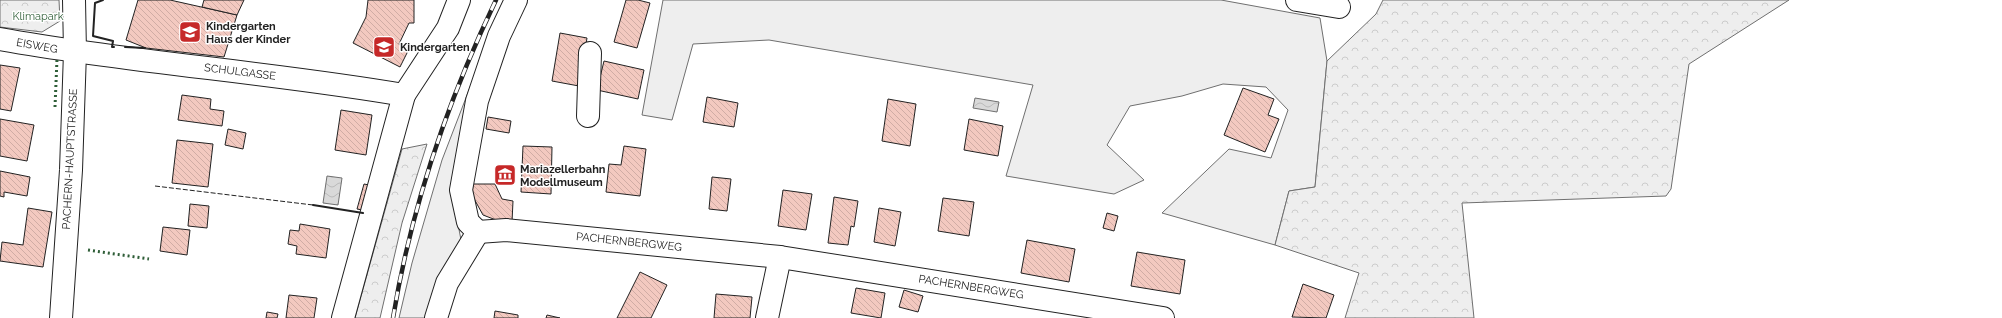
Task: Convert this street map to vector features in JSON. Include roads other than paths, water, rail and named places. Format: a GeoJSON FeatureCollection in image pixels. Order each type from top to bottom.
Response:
{"type":"FeatureCollection","features":[{"type":"Feature","properties":{"kind":"street","name":"PACHERN-HAUPTSTRASSE"},"geometry":{"type":"LineString","coordinates":[[61,318],[71,170],[75,52],[74,0]]}},
{"type":"Feature","properties":{"kind":"street"},"geometry":{"type":"LineString","coordinates":[[343,318],[404,95],[448,28],[459,0]]}},
{"type":"Feature","properties":{"kind":"street"},"geometry":{"type":"LineString","coordinates":[[436,318],[447,283],[478,232],[468,222],[461,190],[477,101],[499,36],[516,0]]}},
{"type":"Feature","properties":{"kind":"street"},"geometry":{"type":"LineString","coordinates":[[1297,0],[1339,7]]}},
{"type":"Feature","properties":{"kind":"street","name":"EISWEG"},"geometry":{"type":"LineString","coordinates":[[0,40],[75,52]]}},
{"type":"Feature","properties":{"kind":"street","name":"SCHULGASSE"},"geometry":{"type":"LineString","coordinates":[[75,52],[222,69],[404,95]]}},
{"type":"Feature","properties":{"kind":"street"},"geometry":{"type":"LineString","coordinates":[[588,116],[590,53]]}},
{"type":"Feature","properties":{"kind":"street","name":"PACHERNBERGWEG"},"geometry":{"type":"LineString","coordinates":[[478,232],[506,230],[780,257],[1163,318]]}},
{"type":"Feature","properties":{"kind":"street"},"geometry":{"type":"LineString","coordinates":[[767,318],[780,257]]}},
{"type":"Feature","properties":{"kind":"water"},"geometry":{"type":"Polygon","coordinates":[[[975,98],[999,102],[997,112],[973,108],[975,98]]]}},
{"type":"Feature","properties":{"kind":"water"},"geometry":{"type":"Polygon","coordinates":[[[327,176],[342,178],[338,205],[323,203],[327,176]]]}},
{"type":"Feature","properties":{"kind":"railway"},"geometry":{"type":"LineString","coordinates":[[393,318],[410,236],[433,155],[462,76],[496,0]]}},
{"type":"Feature","properties":{"kind":"place","name":"Kindergarten Haus der Kinder"},"geometry":{"type":"Point","coordinates":[190,32]}},
{"type":"Feature","properties":{"kind":"place","name":"Kindergarten"},"geometry":{"type":"Point","coordinates":[384,47]}},
{"type":"Feature","properties":{"kind":"place","name":"Mariazellerbahn Modellmuseum"},"geometry":{"type":"Point","coordinates":[505,175]}},
{"type":"Feature","properties":{"kind":"park label","name":"Klimapark"},"geometry":{"type":"Point","coordinates":[38,16]}}]}
